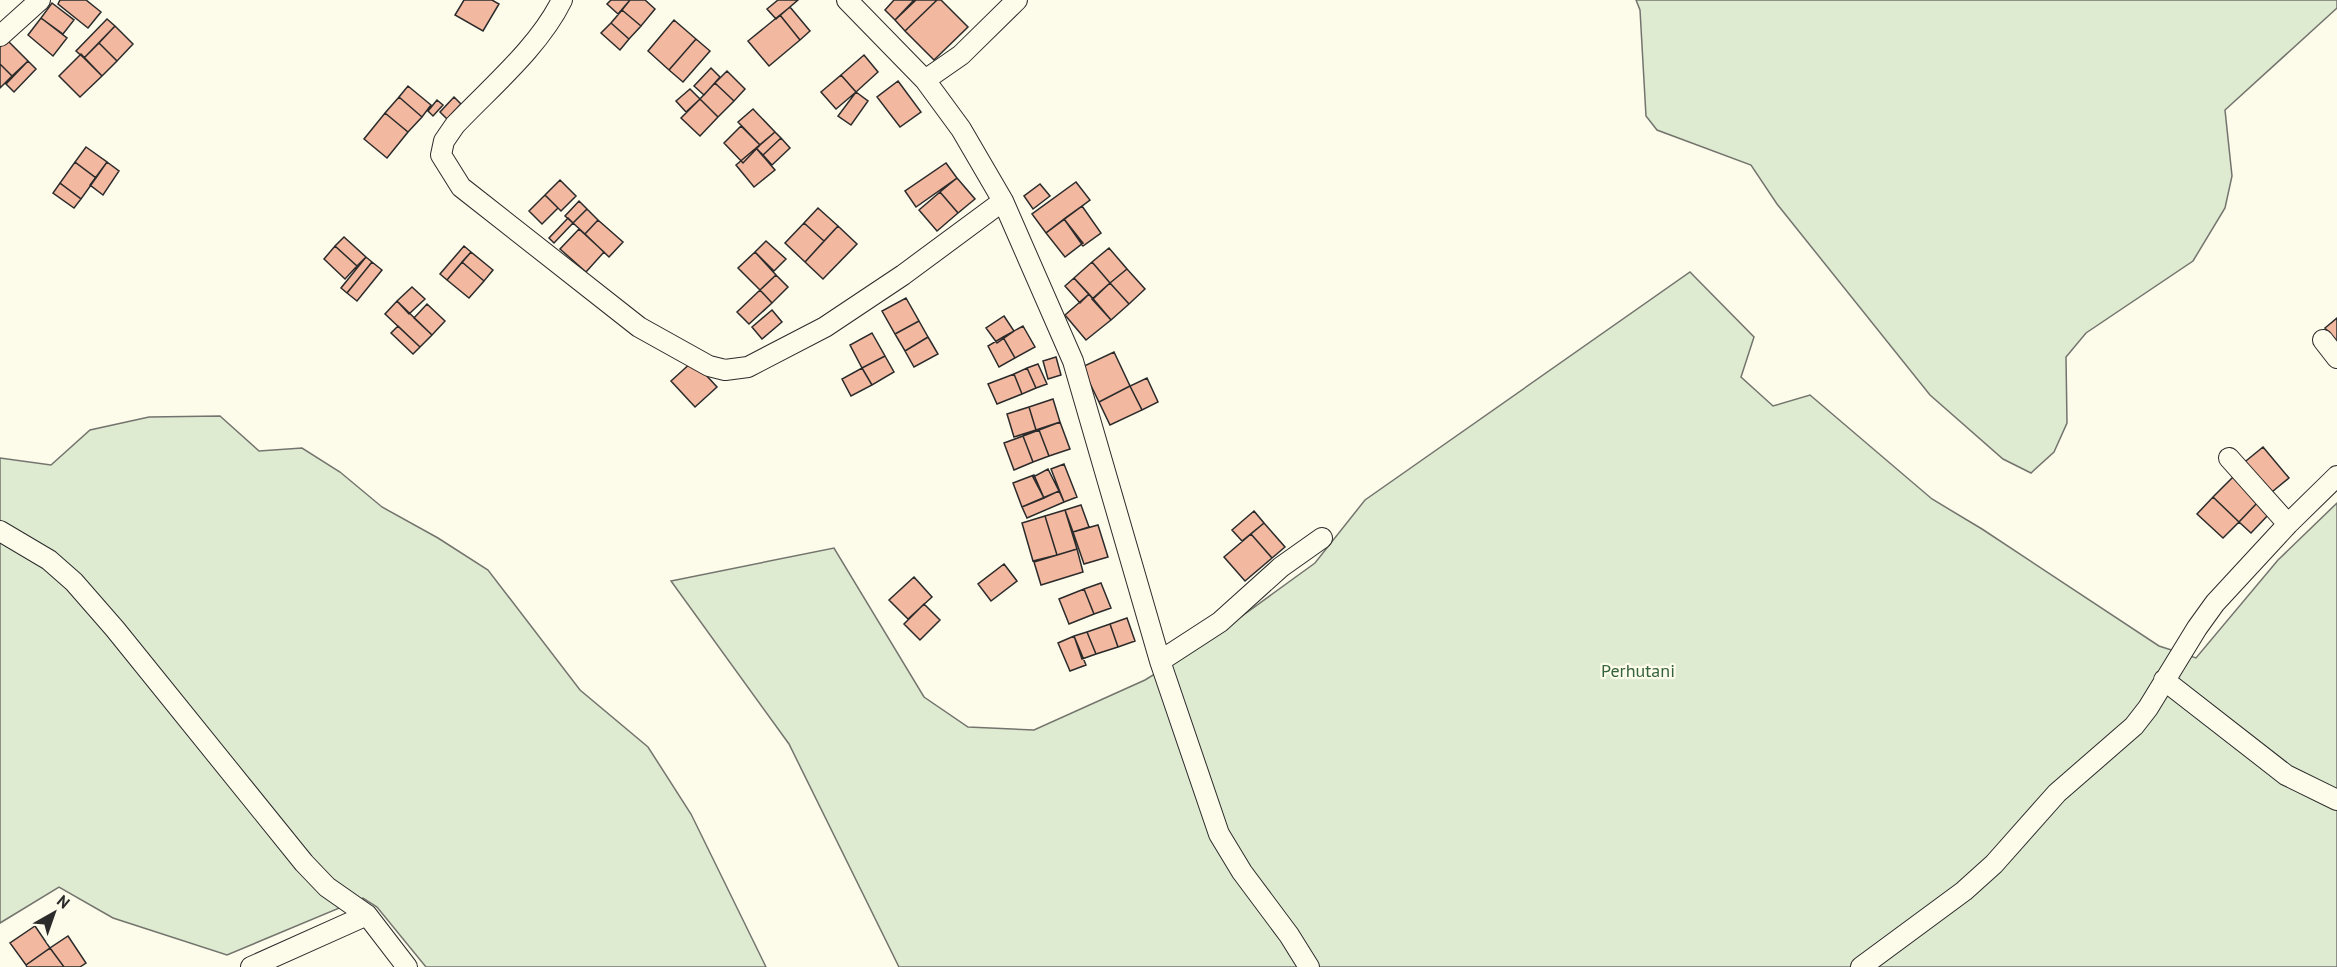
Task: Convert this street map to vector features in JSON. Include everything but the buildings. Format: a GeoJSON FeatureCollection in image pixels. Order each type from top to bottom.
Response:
{"type":"FeatureCollection","features":[{"type":"Feature","properties":{"kind":"street"},"geometry":{"type":"LineString","coordinates":[[0,36],[40,0]]}},
{"type":"Feature","properties":{"kind":"street"},"geometry":{"type":"LineString","coordinates":[[562,0],[554,17],[540,36],[455,124],[444,141],[441,155],[461,187],[639,327],[709,366],[725,370],[748,367],[825,327],[903,274],[1003,201]]}},
{"type":"Feature","properties":{"kind":"street"},"geometry":{"type":"LineString","coordinates":[[847,0],[925,80],[961,129],[1003,201],[1073,361],[1160,661],[1219,834],[1242,872],[1289,935],[1309,967]]}},
{"type":"Feature","properties":{"kind":"street"},"geometry":{"type":"LineString","coordinates":[[925,80],[961,55],[1017,0]]}},
{"type":"Feature","properties":{"kind":"street"},"geometry":{"type":"LineString","coordinates":[[2323,340],[2337,358]]}},
{"type":"Feature","properties":{"kind":"street"},"geometry":{"type":"LineString","coordinates":[[2229,458],[2288,524]]}},
{"type":"Feature","properties":{"kind":"street"},"geometry":{"type":"LineString","coordinates":[[1861,967],[1945,906],[1994,864],[2057,793],[2134,726],[2215,603],[2288,524],[2337,476]]}},
{"type":"Feature","properties":{"kind":"street"},"geometry":{"type":"LineString","coordinates":[[0,531],[49,560],[74,582],[123,638],[304,863],[327,887],[367,915],[407,967]]}},
{"type":"Feature","properties":{"kind":"street"},"geometry":{"type":"LineString","coordinates":[[1160,661],[1220,622],[1281,567],[1322,538]]}},
{"type":"Feature","properties":{"kind":"street"},"geometry":{"type":"LineString","coordinates":[[2164,680],[2286,775],[2337,800]]}},
{"type":"Feature","properties":{"kind":"street"},"geometry":{"type":"LineString","coordinates":[[251,967],[367,915]]}},
{"type":"Feature","properties":{"kind":"green space"},"geometry":{"type":"Polygon","coordinates":[[[1636,0],[2337,0],[2337,8],[2225,110],[2232,176],[2225,208],[2193,261],[2086,333],[2066,357],[2067,423],[2054,452],[2031,473],[2003,459],[1930,395],[1777,204],[1751,165],[1657,130],[1646,116],[1640,10],[1636,0]]]}},
{"type":"Feature","properties":{"kind":"green space","name":"Perhutani"},"geometry":{"type":"Polygon","coordinates":[[[1690,272],[1754,337],[1741,377],[1773,406],[1810,395],[1932,499],[1982,529],[2159,646],[2196,658],[2278,560],[2337,503],[2337,967],[899,967],[789,744],[671,581],[834,548],[924,697],[968,727],[1034,730],[1145,680],[1202,645],[1315,563],[1365,500],[1690,272]]]}},
{"type":"Feature","properties":{"kind":"green space"},"geometry":{"type":"Polygon","coordinates":[[[220,416],[259,451],[302,448],[340,472],[382,507],[438,538],[488,570],[580,690],[648,747],[691,814],[766,967],[426,967],[377,907],[363,898],[227,955],[113,918],[59,887],[0,923],[0,458],[51,465],[90,430],[149,417],[220,416]]]}}]}
